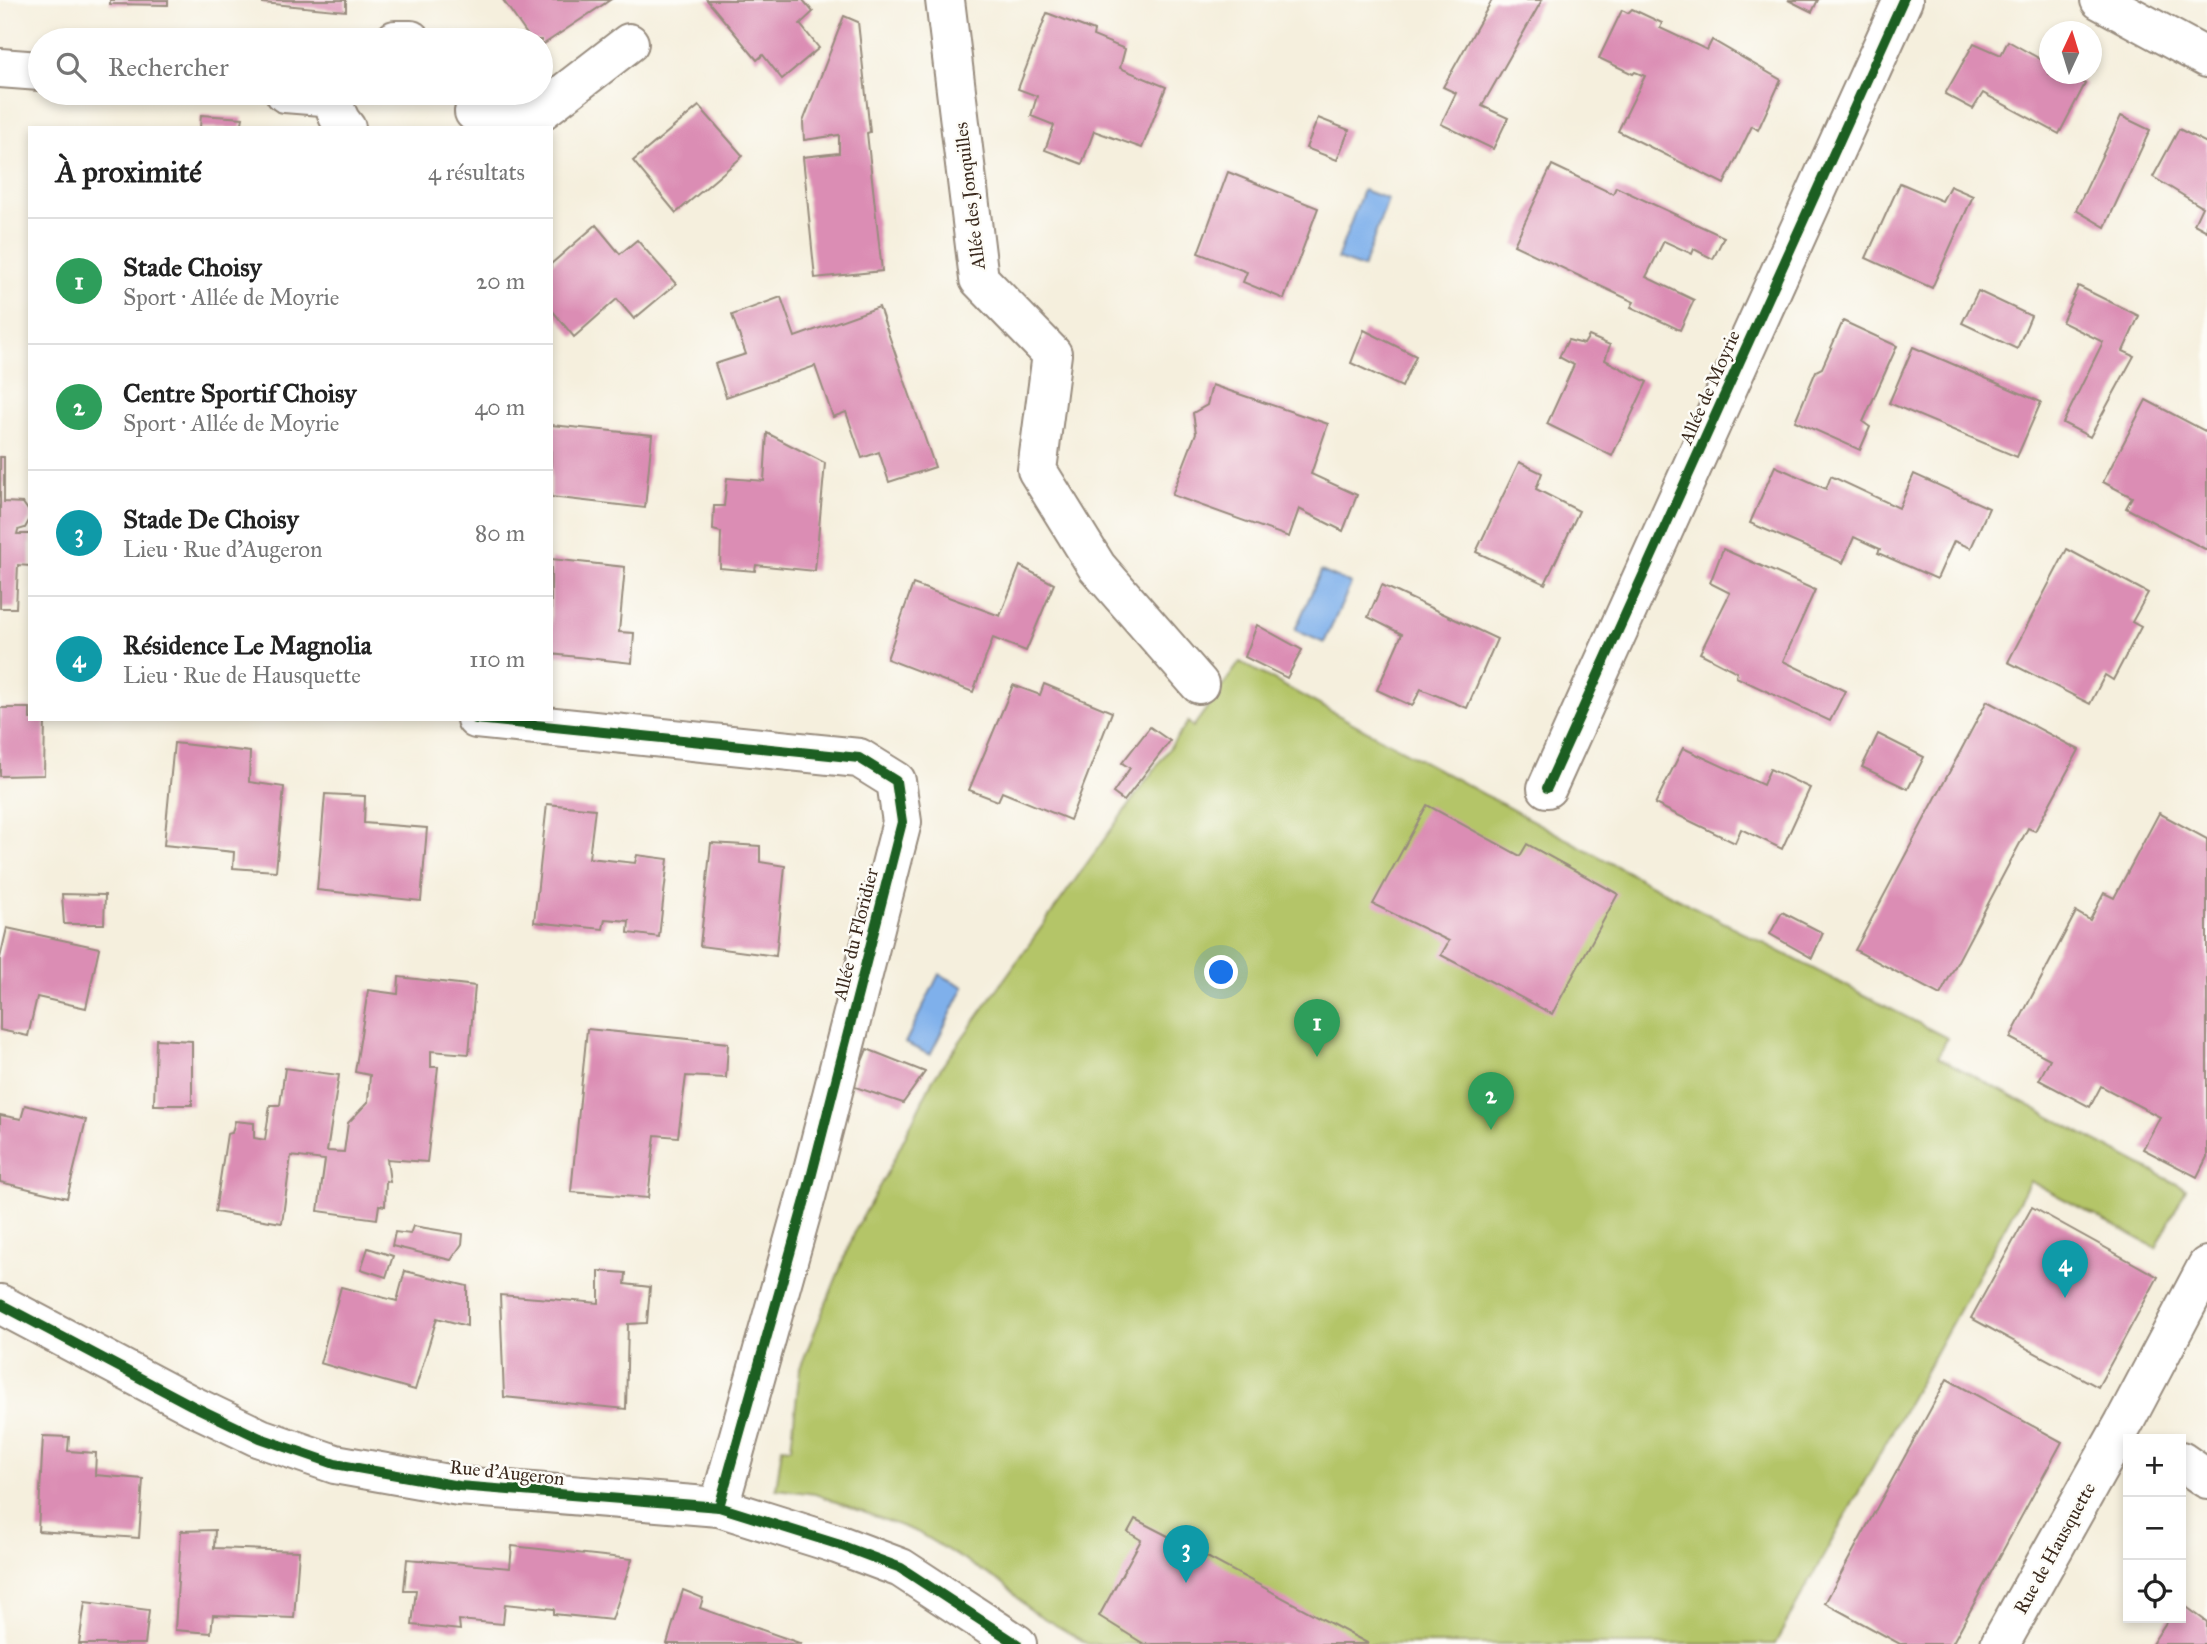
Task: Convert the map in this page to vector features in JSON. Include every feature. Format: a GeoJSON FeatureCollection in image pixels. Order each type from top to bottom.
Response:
{"type":"FeatureCollection","features":[{"type":"Feature","properties":{"kind":"street","name":"Allée des Jonquilles"},"geometry":{"type":"LineString","coordinates":[[945,0],[979,279],[1052,354],[1037,470],[1097,568],[1199,684]]}},
{"type":"Feature","properties":{"kind":"street","name":"Allée de Moyrie"},"geometry":{"type":"LineString","coordinates":[[1548,788],[1903,0]]}},
{"type":"Feature","properties":{"kind":"street"},"geometry":{"type":"LineString","coordinates":[[2100,0],[2207,58]]}},
{"type":"Feature","properties":{"kind":"street"},"geometry":{"type":"LineString","coordinates":[[553,102],[629,43]]}},
{"type":"Feature","properties":{"kind":"street"},"geometry":{"type":"LineString","coordinates":[[0,68],[28,70]]}},
{"type":"Feature","properties":{"kind":"street"},"geometry":{"type":"LineString","coordinates":[[470,111],[532,118],[549,105]]}},
{"type":"Feature","properties":{"kind":"street","name":"Allée du Floridier"},"geometry":{"type":"LineString","coordinates":[[496,721],[859,758],[896,781],[902,822],[807,1193],[719,1507]]}},
{"type":"Feature","properties":{"kind":"street","name":"Rue de Hausquette"},"geometry":{"type":"LineString","coordinates":[[2000,1644],[2136,1431],[2207,1266]]}},
{"type":"Feature","properties":{"kind":"street","name":"Rue d'Augeron"},"geometry":{"type":"LineString","coordinates":[[0,1304],[191,1405],[260,1438],[335,1465],[460,1486],[719,1507],[837,1544],[901,1569],[1017,1644]]}},
{"type":"Feature","properties":{"kind":"street"},"geometry":{"type":"LineString","coordinates":[[2186,1464],[2207,1479]]}},
{"type":"Feature","properties":{"kind":"green space"},"geometry":{"type":"Polygon","coordinates":[[[1240,662],[1644,881],[1947,1038],[1938,1057],[2186,1189],[2156,1248],[2030,1181],[1775,1644],[1088,1644],[1030,1610],[1004,1584],[917,1532],[815,1494],[776,1489],[782,1447],[791,1448],[800,1368],[856,1229],[933,1079],[1188,722],[1193,727],[1240,662]]]}},
{"type":"Feature","properties":{"kind":"water"},"geometry":{"type":"Polygon","coordinates":[[[1363,190],[1388,199],[1363,268],[1337,259],[1363,190]]]}},
{"type":"Feature","properties":{"kind":"water"},"geometry":{"type":"Polygon","coordinates":[[[1321,571],[1351,584],[1324,643],[1295,630],[1321,571]]]}},
{"type":"Feature","properties":{"kind":"water"},"geometry":{"type":"Polygon","coordinates":[[[939,974],[964,987],[930,1055],[905,1043],[939,974]]]}},
{"type":"Feature","properties":{"kind":"building"},"geometry":{"type":"Polygon","coordinates":[[[110,0],[168,0],[168,5],[110,4],[110,0]]]}},
{"type":"Feature","properties":{"kind":"building"},"geometry":{"type":"Polygon","coordinates":[[[263,0],[346,0],[346,11],[263,3],[263,0]]]}},
{"type":"Feature","properties":{"kind":"building"},"geometry":{"type":"Polygon","coordinates":[[[503,0],[610,0],[553,38],[553,28],[523,28],[503,0]]]}},
{"type":"Feature","properties":{"kind":"building"},"geometry":{"type":"Polygon","coordinates":[[[707,0],[803,0],[813,12],[800,24],[819,48],[782,79],[763,55],[757,60],[707,0]]]}},
{"type":"Feature","properties":{"kind":"building"},"geometry":{"type":"Polygon","coordinates":[[[1492,0],[1542,0],[1482,106],[1508,118],[1493,149],[1441,124],[1456,93],[1443,87],[1492,0]]]}},
{"type":"Feature","properties":{"kind":"building"},"geometry":{"type":"Polygon","coordinates":[[[1788,0],[1818,0],[1812,12],[1788,0]]]}},
{"type":"Feature","properties":{"kind":"building"},"geometry":{"type":"Polygon","coordinates":[[[1632,9],[1662,23],[1660,28],[1707,50],[1712,40],[1781,80],[1758,130],[1752,126],[1724,184],[1618,131],[1645,76],[1635,72],[1633,74],[1599,58],[1622,10],[1628,13],[1632,9]]]}},
{"type":"Feature","properties":{"kind":"building"},"geometry":{"type":"Polygon","coordinates":[[[1047,13],[1094,31],[1093,36],[1125,49],[1120,68],[1166,87],[1142,148],[1094,131],[1082,164],[1045,150],[1054,125],[1031,116],[1037,96],[1018,89],[1047,13]]]}},
{"type":"Feature","properties":{"kind":"building"},"geometry":{"type":"Polygon","coordinates":[[[844,16],[858,22],[882,271],[815,278],[803,157],[839,153],[839,135],[804,140],[803,122],[844,16]]]}},
{"type":"Feature","properties":{"kind":"building"},"geometry":{"type":"Polygon","coordinates":[[[2008,41],[2039,58],[2039,84],[2085,84],[2059,134],[1983,93],[1973,109],[1945,94],[1974,43],[2001,55],[2008,41]]]}},
{"type":"Feature","properties":{"kind":"building"},"geometry":{"type":"Polygon","coordinates":[[[699,106],[743,156],[676,213],[633,161],[699,106]]]}},
{"type":"Feature","properties":{"kind":"building"},"geometry":{"type":"Polygon","coordinates":[[[201,115],[243,118],[241,126],[200,126],[201,115]]]}},
{"type":"Feature","properties":{"kind":"building"},"geometry":{"type":"Polygon","coordinates":[[[2121,116],[2150,130],[2105,227],[2076,210],[2121,116]]]}},
{"type":"Feature","properties":{"kind":"building"},"geometry":{"type":"Polygon","coordinates":[[[1318,118],[1349,130],[1337,160],[1306,148],[1318,118]]]}},
{"type":"Feature","properties":{"kind":"building"},"geometry":{"type":"Polygon","coordinates":[[[2179,129],[2207,143],[2207,231],[2194,224],[2202,207],[2153,177],[2179,129]]]}},
{"type":"Feature","properties":{"kind":"building"},"geometry":{"type":"Polygon","coordinates":[[[1552,165],[1613,194],[1616,187],[1724,237],[1713,259],[1694,249],[1692,254],[1664,241],[1646,277],[1694,300],[1680,330],[1631,307],[1634,302],[1514,245],[1552,165]]]}},
{"type":"Feature","properties":{"kind":"building"},"geometry":{"type":"Polygon","coordinates":[[[1228,172],[1318,208],[1284,299],[1243,282],[1247,272],[1198,253],[1228,172]]]}},
{"type":"Feature","properties":{"kind":"building"},"geometry":{"type":"Polygon","coordinates":[[[1900,183],[1942,201],[1950,186],[1973,196],[1932,288],[1866,258],[1900,183]]]}},
{"type":"Feature","properties":{"kind":"building"},"geometry":{"type":"Polygon","coordinates":[[[596,225],[620,254],[637,240],[676,284],[634,319],[617,299],[574,337],[553,311],[553,262],[596,225]]]}},
{"type":"Feature","properties":{"kind":"building"},"geometry":{"type":"Polygon","coordinates":[[[2078,286],[2139,316],[2123,351],[2134,356],[2090,437],[2063,423],[2103,342],[2062,322],[2078,286]]]}},
{"type":"Feature","properties":{"kind":"building"},"geometry":{"type":"Polygon","coordinates":[[[1978,291],[2031,316],[2017,349],[1962,323],[1978,291]]]}},
{"type":"Feature","properties":{"kind":"building"},"geometry":{"type":"Polygon","coordinates":[[[781,297],[795,337],[879,307],[935,467],[889,482],[879,452],[862,458],[846,412],[833,417],[815,366],[726,397],[715,364],[746,354],[732,315],[781,297]]]}},
{"type":"Feature","properties":{"kind":"building"},"geometry":{"type":"Polygon","coordinates":[[[1843,321],[1897,346],[1863,422],[1870,427],[1860,450],[1795,421],[1816,371],[1822,368],[1843,321]]]}},
{"type":"Feature","properties":{"kind":"building"},"geometry":{"type":"Polygon","coordinates":[[[1364,330],[1416,356],[1402,387],[1351,363],[1364,330]]]}},
{"type":"Feature","properties":{"kind":"building"},"geometry":{"type":"Polygon","coordinates":[[[1589,336],[1610,345],[1605,360],[1647,382],[1612,456],[1547,424],[1574,365],[1559,357],[1568,340],[1584,344],[1589,336]]]}},
{"type":"Feature","properties":{"kind":"building"},"geometry":{"type":"Polygon","coordinates":[[[1913,347],[2041,402],[2017,457],[1889,403],[1913,347]]]}},
{"type":"Feature","properties":{"kind":"building"},"geometry":{"type":"Polygon","coordinates":[[[1212,385],[1328,424],[1311,474],[1357,495],[1343,531],[1299,509],[1289,537],[1172,495],[1196,433],[1193,413],[1207,405],[1212,385]]]}},
{"type":"Feature","properties":{"kind":"building"},"geometry":{"type":"Polygon","coordinates":[[[2146,400],[2207,432],[2207,550],[2126,508],[2132,497],[2103,482],[2146,400]]]}},
{"type":"Feature","properties":{"kind":"building"},"geometry":{"type":"Polygon","coordinates":[[[553,425],[652,435],[645,508],[553,497],[553,425]]]}},
{"type":"Feature","properties":{"kind":"building"},"geometry":{"type":"Polygon","coordinates":[[[767,433],[825,463],[815,571],[756,565],[755,571],[720,568],[721,532],[713,530],[714,506],[724,506],[727,478],[764,481],[767,433]]]}},
{"type":"Feature","properties":{"kind":"building"},"geometry":{"type":"Polygon","coordinates":[[[0,457],[4,457],[4,502],[23,503],[28,510],[28,523],[17,534],[28,534],[28,566],[18,565],[16,608],[0,608],[0,457]]]}},
{"type":"Feature","properties":{"kind":"building"},"geometry":{"type":"Polygon","coordinates":[[[1519,462],[1542,473],[1536,489],[1579,511],[1545,584],[1476,552],[1519,462]]]}},
{"type":"Feature","properties":{"kind":"building"},"geometry":{"type":"Polygon","coordinates":[[[1775,466],[1826,489],[1831,476],[1899,508],[1914,474],[1989,508],[1971,548],[1954,541],[1937,579],[1878,553],[1880,549],[1854,537],[1843,563],[1750,523],[1775,466]]]}},
{"type":"Feature","properties":{"kind":"building"},"geometry":{"type":"Polygon","coordinates":[[[1723,549],[1815,590],[1783,661],[1845,691],[1830,721],[1736,677],[1737,672],[1700,653],[1730,593],[1710,583],[1723,549]]]}},
{"type":"Feature","properties":{"kind":"building"},"geometry":{"type":"Polygon","coordinates":[[[2067,549],[2148,593],[2132,622],[2141,627],[2113,680],[2105,675],[2090,704],[2008,662],[2067,549]]]}},
{"type":"Feature","properties":{"kind":"building"},"geometry":{"type":"Polygon","coordinates":[[[553,559],[625,567],[619,632],[634,633],[632,663],[553,654],[553,559]]]}},
{"type":"Feature","properties":{"kind":"building"},"geometry":{"type":"Polygon","coordinates":[[[1020,566],[1054,584],[1026,651],[993,638],[973,692],[887,659],[913,584],[1000,616],[1020,566]]]}},
{"type":"Feature","properties":{"kind":"building"},"geometry":{"type":"Polygon","coordinates":[[[1382,585],[1497,639],[1467,708],[1421,689],[1412,706],[1377,690],[1402,634],[1368,617],[1382,585]]]}},
{"type":"Feature","properties":{"kind":"building"},"geometry":{"type":"Polygon","coordinates":[[[1257,625],[1302,650],[1287,678],[1245,657],[1257,625]]]}},
{"type":"Feature","properties":{"kind":"building"},"geometry":{"type":"Polygon","coordinates":[[[1044,684],[1112,712],[1070,820],[1002,792],[998,801],[969,790],[1013,685],[1040,695],[1044,684]]]}},
{"type":"Feature","properties":{"kind":"building"},"geometry":{"type":"Polygon","coordinates":[[[1987,701],[2079,750],[2035,831],[2028,828],[1940,995],[1855,950],[1987,701]]]}},
{"type":"Feature","properties":{"kind":"building"},"geometry":{"type":"Polygon","coordinates":[[[0,708],[28,708],[28,721],[45,721],[44,775],[0,776],[0,708]]]}},
{"type":"Feature","properties":{"kind":"building"},"geometry":{"type":"Polygon","coordinates":[[[1150,727],[1170,741],[1124,801],[1113,793],[1130,768],[1122,763],[1150,727]]]}},
{"type":"Feature","properties":{"kind":"building"},"geometry":{"type":"Polygon","coordinates":[[[1878,734],[1924,757],[1908,789],[1862,767],[1878,734]]]}},
{"type":"Feature","properties":{"kind":"building"},"geometry":{"type":"Polygon","coordinates":[[[174,743],[250,752],[249,782],[284,787],[276,871],[233,868],[234,852],[164,845],[174,743]]]}},
{"type":"Feature","properties":{"kind":"building"},"geometry":{"type":"Polygon","coordinates":[[[1683,748],[1763,785],[1770,769],[1810,788],[1782,849],[1741,829],[1735,843],[1655,804],[1683,748]]]}},
{"type":"Feature","properties":{"kind":"building"},"geometry":{"type":"Polygon","coordinates":[[[325,794],[365,796],[364,823],[427,828],[421,901],[317,890],[325,794]]]}},
{"type":"Feature","properties":{"kind":"building"},"geometry":{"type":"Polygon","coordinates":[[[547,804],[595,809],[589,858],[635,863],[637,855],[668,859],[659,937],[628,933],[629,921],[605,919],[603,929],[534,922],[547,804]]]}},
{"type":"Feature","properties":{"kind":"building"},"geometry":{"type":"Polygon","coordinates":[[[1427,805],[1520,856],[1527,844],[1618,894],[1552,1014],[1441,955],[1449,941],[1373,904],[1427,805]]]}},
{"type":"Feature","properties":{"kind":"building"},"geometry":{"type":"Polygon","coordinates":[[[2159,813],[2207,839],[2207,1157],[2197,1177],[2143,1149],[2160,1117],[2101,1086],[2090,1107],[2039,1080],[2050,1059],[2010,1038],[2076,912],[2090,920],[2104,893],[2114,898],[2159,813]]]}},
{"type":"Feature","properties":{"kind":"building"},"geometry":{"type":"Polygon","coordinates":[[[711,843],[760,846],[760,862],[785,866],[776,956],[700,946],[711,843]]]}},
{"type":"Feature","properties":{"kind":"building"},"geometry":{"type":"Polygon","coordinates":[[[62,894],[105,895],[104,924],[64,924],[62,894]]]}},
{"type":"Feature","properties":{"kind":"building"},"geometry":{"type":"Polygon","coordinates":[[[1782,912],[1823,933],[1812,958],[1770,934],[1782,912]]]}},
{"type":"Feature","properties":{"kind":"building"},"geometry":{"type":"Polygon","coordinates":[[[7,928],[99,948],[86,1008],[37,997],[28,1036],[0,1030],[0,958],[7,928]]]}},
{"type":"Feature","properties":{"kind":"building"},"geometry":{"type":"Polygon","coordinates":[[[399,977],[475,986],[469,1054],[431,1051],[431,1067],[438,1067],[427,1162],[387,1159],[390,1182],[386,1181],[385,1206],[379,1205],[377,1219],[318,1211],[325,1160],[291,1156],[282,1223],[215,1212],[227,1134],[232,1133],[235,1121],[254,1123],[254,1138],[265,1140],[270,1105],[280,1105],[285,1068],[339,1075],[327,1151],[344,1152],[348,1123],[368,1102],[370,1075],[355,1072],[368,990],[398,994],[399,977]]]}},
{"type":"Feature","properties":{"kind":"building"},"geometry":{"type":"Polygon","coordinates":[[[587,1029],[728,1043],[726,1078],[686,1076],[678,1137],[655,1135],[648,1198],[571,1192],[587,1029]]]}},
{"type":"Feature","properties":{"kind":"building"},"geometry":{"type":"Polygon","coordinates":[[[156,1039],[192,1041],[192,1105],[154,1105],[156,1039]]]}},
{"type":"Feature","properties":{"kind":"building"},"geometry":{"type":"Polygon","coordinates":[[[867,1049],[925,1072],[903,1103],[852,1086],[867,1049]]]}},
{"type":"Feature","properties":{"kind":"building"},"geometry":{"type":"Polygon","coordinates":[[[25,1105],[86,1120],[67,1198],[0,1182],[0,1115],[21,1119],[25,1105]]]}},
{"type":"Feature","properties":{"kind":"building"},"geometry":{"type":"Polygon","coordinates":[[[2032,1207],[2158,1277],[2098,1387],[1971,1318],[2032,1207]]]}},
{"type":"Feature","properties":{"kind":"building"},"geometry":{"type":"Polygon","coordinates":[[[413,1226],[463,1234],[462,1244],[451,1260],[392,1246],[395,1232],[410,1234],[413,1226]]]}},
{"type":"Feature","properties":{"kind":"building"},"geometry":{"type":"Polygon","coordinates":[[[368,1248],[393,1256],[386,1277],[361,1269],[368,1248]]]}},
{"type":"Feature","properties":{"kind":"building"},"geometry":{"type":"Polygon","coordinates":[[[405,1271],[467,1286],[467,1326],[437,1318],[415,1390],[320,1363],[341,1287],[397,1301],[405,1271]]]}},
{"type":"Feature","properties":{"kind":"building"},"geometry":{"type":"Polygon","coordinates":[[[599,1271],[626,1273],[625,1284],[650,1287],[647,1323],[628,1324],[626,1409],[504,1397],[500,1295],[599,1303],[599,1271]]]}},
{"type":"Feature","properties":{"kind":"building"},"geometry":{"type":"Polygon","coordinates":[[[1947,1379],[2062,1442],[1952,1644],[1900,1644],[1825,1603],[1947,1379]]]}},
{"type":"Feature","properties":{"kind":"building"},"geometry":{"type":"Polygon","coordinates":[[[43,1436],[69,1437],[68,1451],[96,1453],[95,1475],[143,1479],[139,1538],[38,1531],[43,1436]]]}},
{"type":"Feature","properties":{"kind":"building"},"geometry":{"type":"Polygon","coordinates":[[[1135,1519],[1369,1644],[1144,1644],[1099,1616],[1141,1540],[1128,1532],[1135,1519]]]}},
{"type":"Feature","properties":{"kind":"building"},"geometry":{"type":"Polygon","coordinates":[[[215,1530],[214,1548],[299,1551],[294,1618],[213,1615],[211,1633],[175,1630],[181,1531],[215,1530]]]}},
{"type":"Feature","properties":{"kind":"building"},"geometry":{"type":"Polygon","coordinates":[[[512,1546],[632,1559],[612,1620],[554,1614],[554,1609],[505,1604],[503,1624],[459,1620],[460,1630],[412,1625],[416,1590],[404,1590],[407,1559],[510,1568],[512,1546]]]}},
{"type":"Feature","properties":{"kind":"building"},"geometry":{"type":"Polygon","coordinates":[[[683,1590],[703,1598],[700,1608],[802,1644],[667,1644],[683,1590]]]}},
{"type":"Feature","properties":{"kind":"building"},"geometry":{"type":"Polygon","coordinates":[[[85,1602],[149,1610],[145,1644],[79,1644],[85,1602]]]}},
{"type":"Feature","properties":{"kind":"building"},"geometry":{"type":"Polygon","coordinates":[[[2186,1607],[2207,1622],[2207,1644],[2152,1644],[2166,1623],[2186,1623],[2186,1607]]]}},
{"type":"Feature","properties":{"kind":"cycle path"},"geometry":{"type":"LineString","coordinates":[[1547,788],[1903,0]]}},
{"type":"Feature","properties":{"kind":"cycle path"},"geometry":{"type":"LineString","coordinates":[[496,721],[859,758],[896,781],[902,822],[807,1193],[719,1507]]}},
{"type":"Feature","properties":{"kind":"cycle path"},"geometry":{"type":"LineString","coordinates":[[0,1304],[191,1405],[260,1438],[335,1464],[459,1486],[719,1507],[837,1544],[901,1568],[1017,1644]]}},
{"type":"Feature","properties":{"kind":"place","name":"Stade Choisy"},"geometry":{"type":"Point","coordinates":[1317,1057]}},
{"type":"Feature","properties":{"kind":"place","name":"Centre Sportif Choisy"},"geometry":{"type":"Point","coordinates":[1491,1130]}},
{"type":"Feature","properties":{"kind":"place","name":"Résidence Le Magnolia"},"geometry":{"type":"Point","coordinates":[2065,1298]}},
{"type":"Feature","properties":{"kind":"place","name":"Stade De Choisy"},"geometry":{"type":"Point","coordinates":[1186,1583]}}]}
